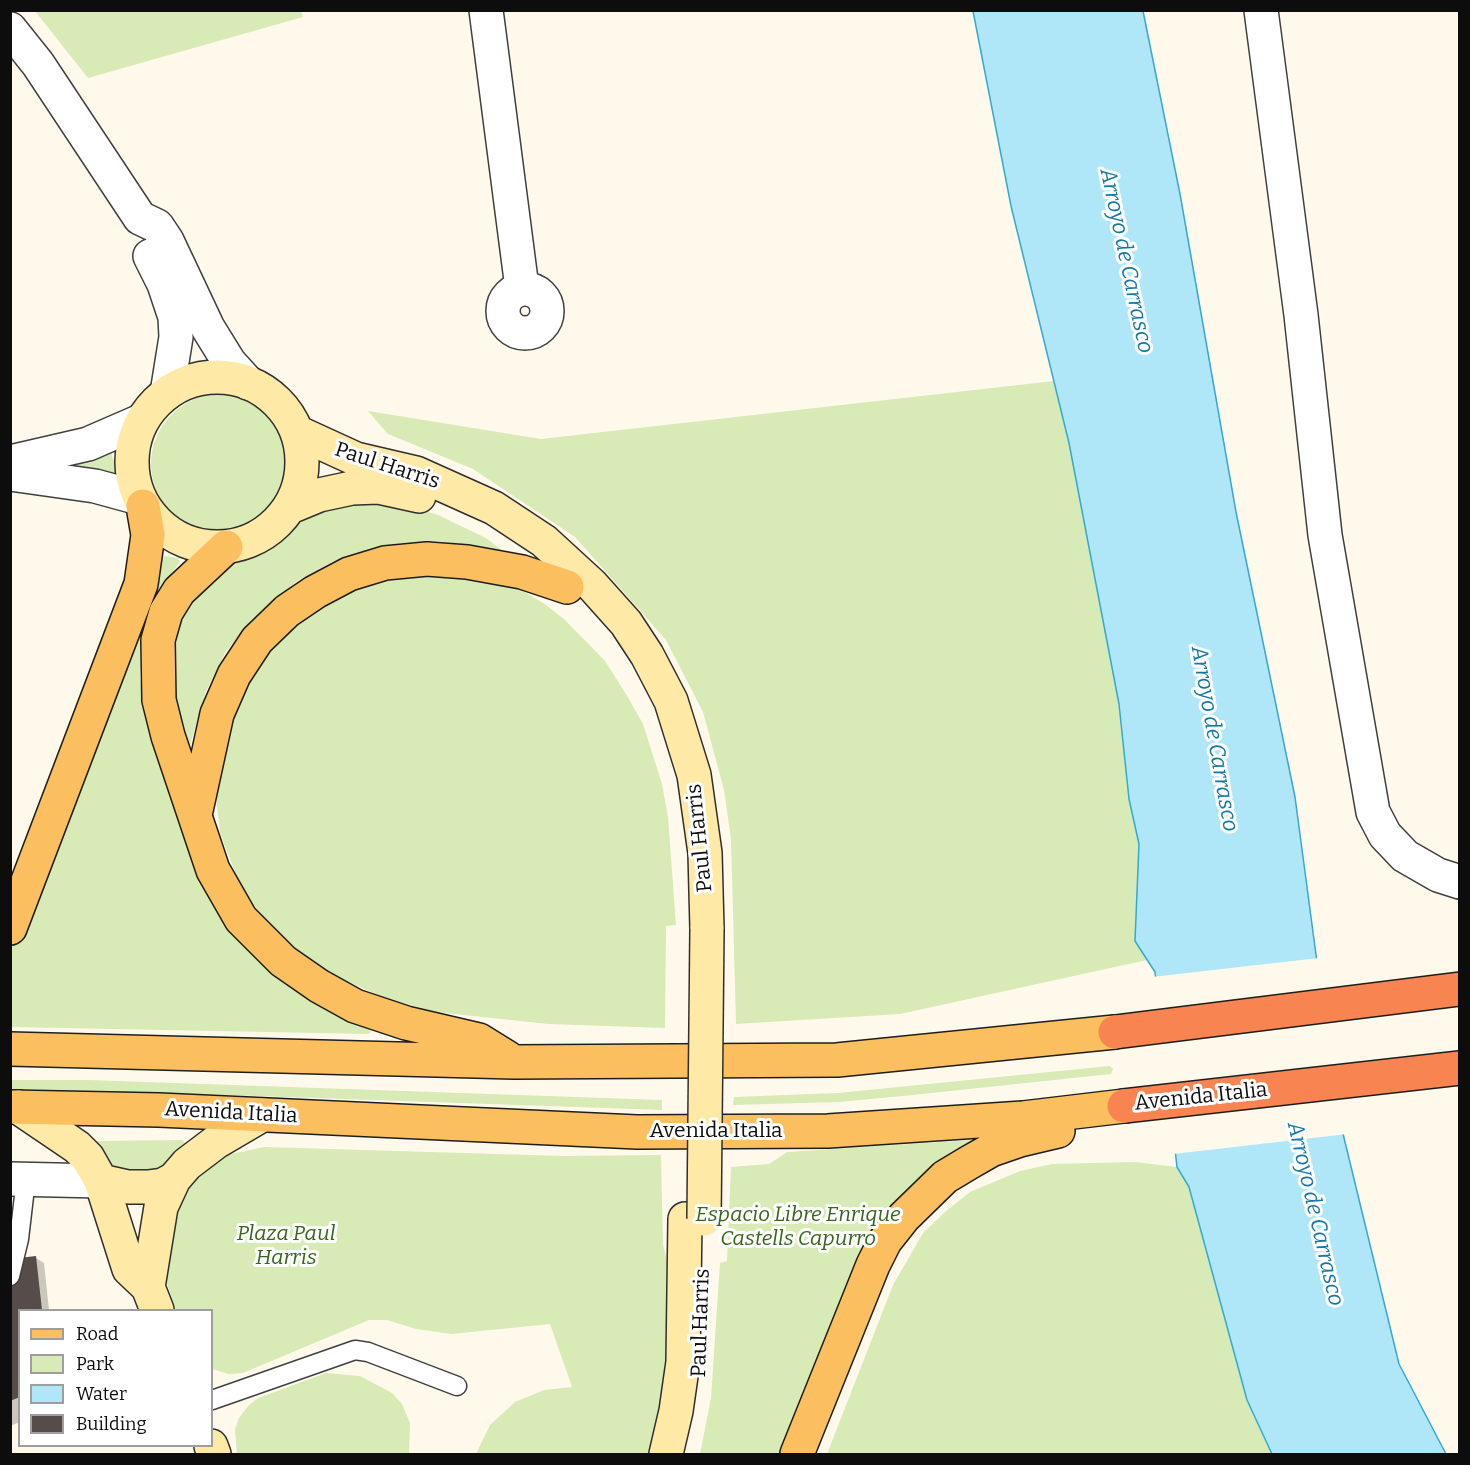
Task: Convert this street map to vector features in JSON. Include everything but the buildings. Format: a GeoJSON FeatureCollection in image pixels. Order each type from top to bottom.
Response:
{"type":"FeatureCollection","features":[{"type":"Feature","properties":{"kind":"highway"},"geometry":{"type":"LineString","coordinates":[[1115,1032],[1460,989]]}},
{"type":"Feature","properties":{"kind":"highway","name":"Avenida Italia"},"geometry":{"type":"LineString","coordinates":[[1124,1106],[1460,1068]]}},
{"type":"Feature","properties":{"kind":"main road"},"geometry":{"type":"LineString","coordinates":[[10,928],[141,584],[148,535],[133,479],[131,459],[134,439],[141,421],[153,405],[167,393],[192,380],[220,377],[248,382],[269,394],[285,411],[297,432],[302,457],[300,483],[290,507],[278,522],[262,534],[245,542],[226,547],[207,547],[188,542],[155,521],[141,502]]}},
{"type":"Feature","properties":{"kind":"main road","name":"Paul Harris"},"geometry":{"type":"LineString","coordinates":[[297,432],[356,459],[416,473],[494,508],[544,541],[592,585],[626,623],[647,655],[671,701],[694,775],[705,852],[698,935],[695,1219],[702,1363],[686,1455]]}},
{"type":"Feature","properties":{"kind":"main road","name":"Paul Harris"},"geometry":{"type":"LineString","coordinates":[[290,507],[319,495],[352,488],[378,487],[403,491],[451,507],[488,526],[567,586],[631,663],[655,715],[677,784],[698,935]]}},
{"type":"Feature","properties":{"kind":"main road"},"geometry":{"type":"LineString","coordinates":[[226,547],[179,591],[166,612],[158,640],[159,700],[194,819],[213,870],[241,919],[283,961],[355,1006],[406,1023],[479,1040],[514,1062]]}},
{"type":"Feature","properties":{"kind":"main road"},"geometry":{"type":"LineString","coordinates":[[194,819],[217,714],[234,675],[257,640],[287,611],[315,592],[349,574],[385,563],[427,559],[467,562],[522,572],[567,586]]}},
{"type":"Feature","properties":{"kind":"main road"},"geometry":{"type":"LineString","coordinates":[[10,1049],[514,1062],[837,1060],[1115,1032]]}},
{"type":"Feature","properties":{"kind":"main road"},"geometry":{"type":"LineString","coordinates":[[797,1455],[873,1265],[885,1242],[904,1217],[945,1177],[991,1150],[1020,1140],[1073,1128],[1124,1106]]}},
{"type":"Feature","properties":{"kind":"main road","name":"Avenida Italia"},"geometry":{"type":"LineString","coordinates":[[14,1107],[262,1115],[637,1132],[828,1131],[1023,1119],[1124,1106]]}},
{"type":"Feature","properties":{"kind":"main road"},"geometry":{"type":"LineString","coordinates":[[14,1107],[77,1147],[101,1180],[129,1269],[153,1299]]}},
{"type":"Feature","properties":{"kind":"main road"},"geometry":{"type":"LineString","coordinates":[[153,1299],[161,1207],[174,1179],[187,1164],[216,1142],[262,1115]]}},
{"type":"Feature","properties":{"kind":"main road"},"geometry":{"type":"LineString","coordinates":[[101,1180],[128,1187],[147,1187],[163,1185],[174,1179]]}},
{"type":"Feature","properties":{"kind":"main road","name":"Paul Harris"},"geometry":{"type":"LineString","coordinates":[[666,1455],[676,1411],[695,1219]]}},
{"type":"Feature","properties":{"kind":"street"},"geometry":{"type":"LineString","coordinates":[[486,10],[522,288]]}},
{"type":"Feature","properties":{"kind":"street"},"geometry":{"type":"LineString","coordinates":[[1261,10],[1299,304],[1325,535],[1373,812],[1385,835],[1405,856],[1438,875],[1460,882]]}},
{"type":"Feature","properties":{"kind":"street"},"geometry":{"type":"LineString","coordinates":[[10,29],[38,64],[140,218],[157,226],[167,241],[208,328],[229,362],[248,382]]}},
{"type":"Feature","properties":{"kind":"street"},"geometry":{"type":"LineString","coordinates":[[140,218],[139,235],[164,284],[175,317],[176,337],[167,393]]}},
{"type":"Feature","properties":{"kind":"street"},"geometry":{"type":"LineString","coordinates":[[10,462],[88,444],[141,421]]}},
{"type":"Feature","properties":{"kind":"street"},"geometry":{"type":"LineString","coordinates":[[10,474],[95,486],[141,502]]}},
{"type":"Feature","properties":{"kind":"street"},"geometry":{"type":"LineString","coordinates":[[18,1179],[101,1180]]}},
{"type":"Feature","properties":{"kind":"lane"},"geometry":{"type":"LineString","coordinates":[[10,1276],[19,1239],[18,1179]]}},
{"type":"Feature","properties":{"kind":"lane"},"geometry":{"type":"LineString","coordinates":[[213,1400],[355,1350],[368,1352],[457,1386]]}},
{"type":"Feature","properties":{"kind":"green space"},"geometry":{"type":"Polygon","coordinates":[[[35,11],[301,11],[303,17],[88,78],[35,11]]]}},
{"type":"Feature","properties":{"kind":"green space"},"geometry":{"type":"Polygon","coordinates":[[[1054,381],[1069,442],[1119,704],[1129,799],[1139,844],[1135,941],[1147,960],[900,1014],[736,1024],[731,839],[724,790],[703,712],[666,640],[575,537],[473,469],[388,434],[368,411],[541,439],[1054,381]]]}},
{"type":"Feature","properties":{"kind":"green space"},"geometry":{"type":"Polygon","coordinates":[[[221,394],[248,399],[271,414],[286,437],[291,464],[286,491],[271,514],[248,529],[221,534],[194,529],[171,514],[156,491],[151,464],[156,437],[171,414],[194,399],[221,394]]]}},
{"type":"Feature","properties":{"kind":"green space"},"geometry":{"type":"Polygon","coordinates":[[[110,451],[115,464],[114,477],[63,465],[110,451]]]}},
{"type":"Feature","properties":{"kind":"green space"},"geometry":{"type":"Polygon","coordinates":[[[368,499],[413,507],[438,515],[486,538],[503,551],[438,541],[396,544],[334,561],[297,581],[251,620],[225,653],[206,691],[188,746],[170,696],[177,612],[230,560],[262,550],[314,513],[368,499]]]}},
{"type":"Feature","properties":{"kind":"green space"},"geometry":{"type":"Polygon","coordinates":[[[164,556],[178,558],[180,562],[160,588],[149,612],[141,639],[140,680],[155,749],[194,853],[369,1028],[371,1032],[368,1034],[11,1027],[10,947],[18,936],[164,556]]]}},
{"type":"Feature","properties":{"kind":"green space"},"geometry":{"type":"Polygon","coordinates":[[[401,571],[493,579],[519,589],[545,604],[565,620],[605,661],[626,694],[643,724],[662,784],[668,817],[676,925],[666,926],[665,1028],[548,1024],[436,1012],[384,998],[334,975],[290,944],[261,915],[240,885],[220,833],[214,778],[245,673],[314,602],[401,571]]]}},
{"type":"Feature","properties":{"kind":"green space"},"geometry":{"type":"Polygon","coordinates":[[[1110,1066],[1113,1069],[1111,1074],[903,1096],[839,1102],[733,1105],[734,1097],[838,1093],[1110,1066]]]}},
{"type":"Feature","properties":{"kind":"green space"},"geometry":{"type":"Polygon","coordinates":[[[10,1080],[89,1080],[662,1100],[662,1110],[171,1093],[11,1096],[10,1080]]]}},
{"type":"Feature","properties":{"kind":"green space"},"geometry":{"type":"Polygon","coordinates":[[[183,1140],[186,1145],[169,1165],[154,1172],[135,1173],[118,1169],[106,1162],[92,1146],[98,1141],[183,1140]]]}},
{"type":"Feature","properties":{"kind":"green space","name":"Espacio Libre Enrique Castells Capurro"},"geometry":{"type":"Polygon","coordinates":[[[971,1140],[971,1144],[936,1166],[783,1454],[700,1454],[711,1398],[720,1263],[727,1261],[731,1167],[769,1164],[787,1152],[971,1140]]]}},
{"type":"Feature","properties":{"kind":"green space","name":"Plaza Paul Harris"},"geometry":{"type":"Polygon","coordinates":[[[264,1147],[563,1156],[661,1155],[663,1245],[667,1260],[672,1263],[670,1356],[651,1454],[476,1454],[490,1425],[515,1402],[544,1390],[572,1387],[550,1324],[451,1334],[416,1329],[387,1320],[369,1320],[243,1373],[229,1374],[213,1369],[213,1309],[176,1309],[164,1275],[163,1241],[191,1181],[217,1161],[231,1154],[264,1147]]]}},
{"type":"Feature","properties":{"kind":"green space"},"geometry":{"type":"Polygon","coordinates":[[[1134,1162],[1177,1167],[1189,1187],[1247,1400],[1272,1454],[827,1454],[893,1285],[923,1233],[946,1211],[970,1192],[1020,1171],[1052,1164],[1134,1162]]]}},
{"type":"Feature","properties":{"kind":"green space"},"geometry":{"type":"Polygon","coordinates":[[[326,1373],[360,1376],[392,1393],[402,1404],[410,1423],[409,1454],[237,1454],[235,1430],[239,1418],[249,1405],[258,1398],[326,1373]]]}},
{"type":"Feature","properties":{"kind":"water","name":"Arroyo de Carrasco"},"geometry":{"type":"Polygon","coordinates":[[[973,11],[1143,11],[1180,194],[1236,512],[1295,797],[1336,1105],[1399,1364],[1446,1454],[1272,1454],[1247,1400],[1189,1187],[1177,1167],[1155,972],[1135,941],[1139,844],[1129,799],[1119,704],[1069,443],[1011,206],[973,11]]]}},
{"type":"Feature","properties":{"kind":"pier"},"geometry":{"type":"Polygon","coordinates":[[[1319,958],[1339,1104],[1347,1134],[1173,1154],[1152,977],[1319,958]]]}}]}
